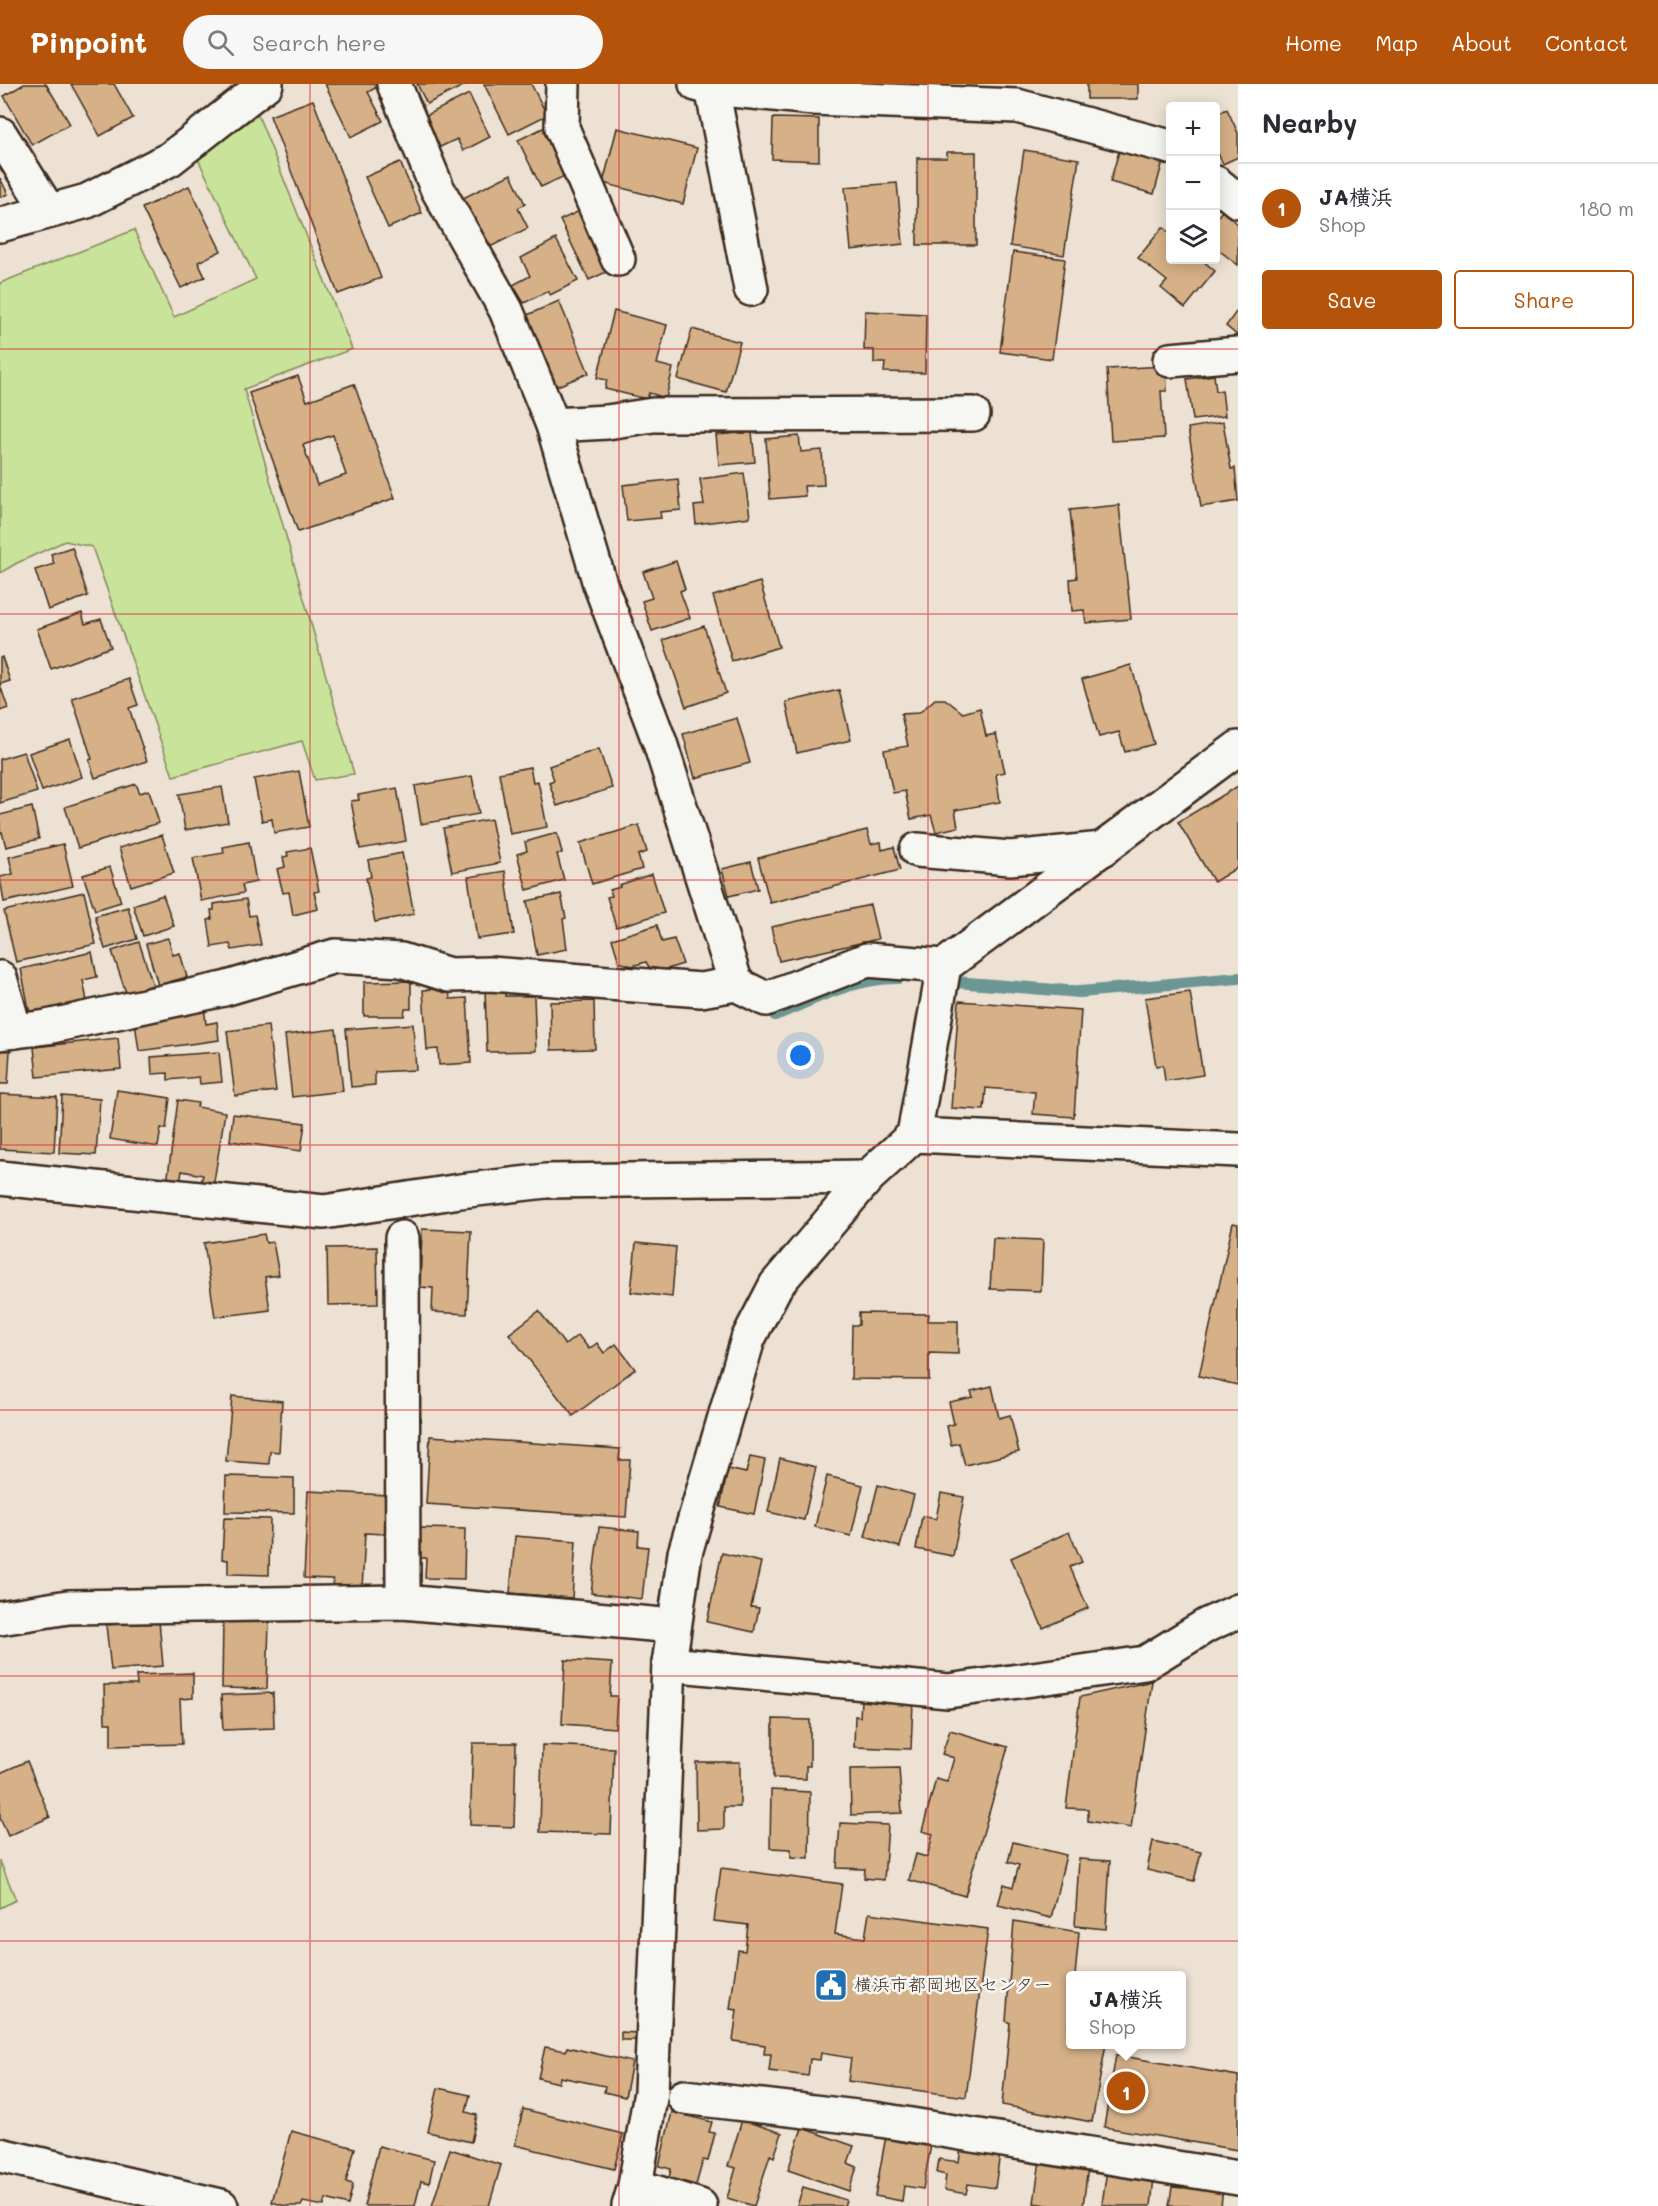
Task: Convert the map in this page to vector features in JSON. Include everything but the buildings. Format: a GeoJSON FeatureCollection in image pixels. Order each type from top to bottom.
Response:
{"type":"FeatureCollection","features":[{"type":"Feature","properties":{"kind":"street"},"geometry":{"type":"LineString","coordinates":[[0,225],[87,201],[170,159],[266,84]]}},
{"type":"Feature","properties":{"kind":"street"},"geometry":{"type":"LineString","coordinates":[[394,84],[437,188],[506,310],[553,424],[600,584],[660,742],[736,984]]}},
{"type":"Feature","properties":{"kind":"street"},"geometry":{"type":"LineString","coordinates":[[562,84],[562,128],[618,259]]}},
{"type":"Feature","properties":{"kind":"street"},"geometry":{"type":"LineString","coordinates":[[752,289],[704,86],[813,98],[1017,106],[1166,146]]}},
{"type":"Feature","properties":{"kind":"street"},"geometry":{"type":"LineString","coordinates":[[0,134],[48,210]]}},
{"type":"Feature","properties":{"kind":"street"},"geometry":{"type":"LineString","coordinates":[[1220,187],[1238,201]]}},
{"type":"Feature","properties":{"kind":"street"},"geometry":{"type":"LineString","coordinates":[[1170,360],[1238,354]]}},
{"type":"Feature","properties":{"kind":"street"},"geometry":{"type":"LineString","coordinates":[[553,424],[607,422],[653,416],[973,414]]}},
{"type":"Feature","properties":{"kind":"street"},"geometry":{"type":"LineString","coordinates":[[0,978],[8,1032],[47,1027],[224,989],[335,956],[401,960],[449,975],[490,974],[701,990],[736,984],[766,999],[867,960],[944,966],[1238,748]]}},
{"type":"Feature","properties":{"kind":"street"},"geometry":{"type":"LineString","coordinates":[[917,850],[1010,858],[1103,849]]}},
{"type":"Feature","properties":{"kind":"street"},"geometry":{"type":"LineString","coordinates":[[700,2206],[632,2196],[651,2092],[669,1664],[685,1553],[748,1339],[776,1286],[868,1177],[914,1135],[944,966]]}},
{"type":"Feature","properties":{"kind":"street"},"geometry":{"type":"LineString","coordinates":[[914,1135],[1238,1150]]}},
{"type":"Feature","properties":{"kind":"street"},"geometry":{"type":"LineString","coordinates":[[0,1178],[324,1212],[460,1191],[546,1181],[868,1177]]}},
{"type":"Feature","properties":{"kind":"street"},"geometry":{"type":"LineString","coordinates":[[402,1238],[403,1602]]}},
{"type":"Feature","properties":{"kind":"street"},"geometry":{"type":"LineString","coordinates":[[0,1618],[68,1607],[403,1602],[674,1626]]}},
{"type":"Feature","properties":{"kind":"street"},"geometry":{"type":"LineString","coordinates":[[669,1664],[948,1690],[1146,1663],[1207,1625],[1238,1611]]}},
{"type":"Feature","properties":{"kind":"street"},"geometry":{"type":"LineString","coordinates":[[684,2097],[873,2119],[1238,2178]]}},
{"type":"Feature","properties":{"kind":"street"},"geometry":{"type":"LineString","coordinates":[[0,2155],[221,2206]]}},
{"type":"Feature","properties":{"kind":"green space"},"geometry":{"type":"Polygon","coordinates":[[[258,115],[352,349],[244,389],[354,774],[315,780],[302,741],[173,776],[92,547],[65,541],[0,573],[0,283],[134,230],[174,317],[256,279],[197,157],[258,115]]]}},
{"type":"Feature","properties":{"kind":"green space"},"geometry":{"type":"Polygon","coordinates":[[[0,1861],[16,1900],[0,1908],[0,1861]]]}},
{"type":"Feature","properties":{"kind":"waterway"},"geometry":{"type":"LineString","coordinates":[[775,1015],[851,985],[899,978]]}},
{"type":"Feature","properties":{"kind":"waterway"},"geometry":{"type":"LineString","coordinates":[[943,981],[1080,992],[1238,978]]}},
{"type":"Feature","properties":{"kind":"place","name":"横浜市都岡地区センター"},"geometry":{"type":"Point","coordinates":[831,1985]}},
{"type":"Feature","properties":{"kind":"place","name":"JA横浜"},"geometry":{"type":"Point","coordinates":[1126,2091]}}]}
